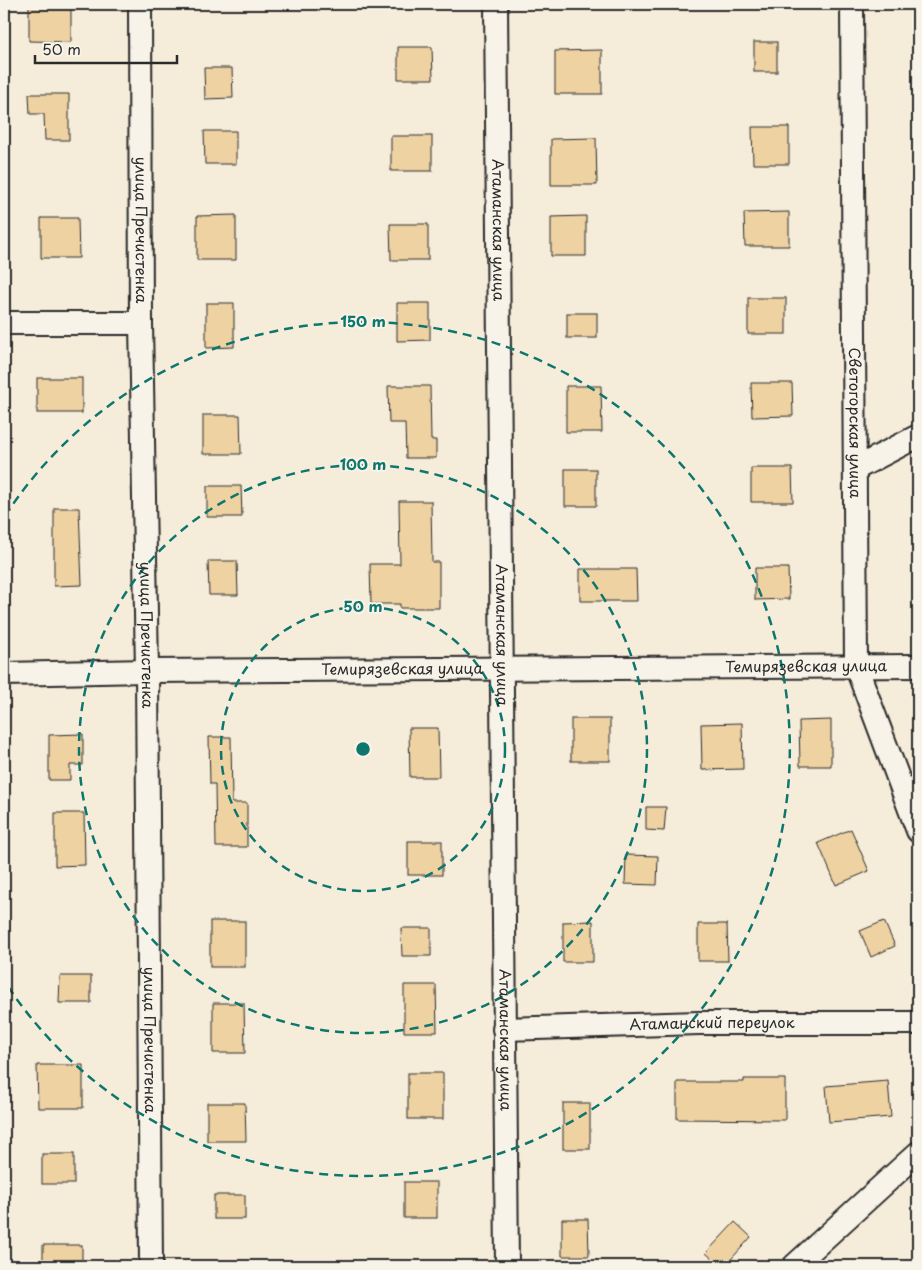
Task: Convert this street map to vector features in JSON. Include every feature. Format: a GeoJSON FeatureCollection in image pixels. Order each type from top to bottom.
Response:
{"type":"FeatureCollection","features":[{"type":"Feature","properties":{"kind":"street","name":"улица Пречистенка"},"geometry":{"type":"LineString","coordinates":[[140,4],[141,323],[147,671],[150,1266]]}},
{"type":"Feature","properties":{"kind":"street","name":"Атаманская улица"},"geometry":{"type":"LineString","coordinates":[[496,4],[507,1266]]}},
{"type":"Feature","properties":{"kind":"street","name":"Светогорская улица"},"geometry":{"type":"LineString","coordinates":[[852,4],[856,666],[918,831]]}},
{"type":"Feature","properties":{"kind":"street"},"geometry":{"type":"LineString","coordinates":[[4,323],[141,323]]}},
{"type":"Feature","properties":{"kind":"street"},"geometry":{"type":"LineString","coordinates":[[855,469],[918,436]]}},
{"type":"Feature","properties":{"kind":"street","name":"Темирязевская улица"},"geometry":{"type":"LineString","coordinates":[[4,674],[147,671],[918,666]]}},
{"type":"Feature","properties":{"kind":"street","name":"Атаманский переулок"},"geometry":{"type":"LineString","coordinates":[[504,1029],[699,1023],[918,1023]]}},
{"type":"Feature","properties":{"kind":"street"},"geometry":{"type":"LineString","coordinates":[[794,1266],[918,1153]]}},
{"type":"Feature","properties":{"kind":"building"},"geometry":{"type":"Polygon","coordinates":[[[29,4],[71,4],[71,42],[29,41],[29,4]]]}},
{"type":"Feature","properties":{"kind":"building"},"geometry":{"type":"Polygon","coordinates":[[[754,42],[777,42],[777,72],[754,72],[754,42]]]}},
{"type":"Feature","properties":{"kind":"building"},"geometry":{"type":"Polygon","coordinates":[[[398,47],[432,47],[433,79],[398,79],[398,47]]]}},
{"type":"Feature","properties":{"kind":"building"},"geometry":{"type":"Polygon","coordinates":[[[602,50],[602,94],[555,94],[555,51],[602,50]]]}},
{"type":"Feature","properties":{"kind":"building"},"geometry":{"type":"Polygon","coordinates":[[[204,68],[232,68],[233,98],[205,99],[204,68]]]}},
{"type":"Feature","properties":{"kind":"building"},"geometry":{"type":"Polygon","coordinates":[[[29,94],[69,94],[69,140],[45,140],[44,114],[30,114],[29,94]]]}},
{"type":"Feature","properties":{"kind":"building"},"geometry":{"type":"Polygon","coordinates":[[[752,127],[789,127],[789,164],[753,164],[752,127]]]}},
{"type":"Feature","properties":{"kind":"building"},"geometry":{"type":"Polygon","coordinates":[[[204,131],[236,131],[236,164],[205,164],[204,131]]]}},
{"type":"Feature","properties":{"kind":"building"},"geometry":{"type":"Polygon","coordinates":[[[391,136],[432,136],[432,171],[391,171],[391,136]]]}},
{"type":"Feature","properties":{"kind":"building"},"geometry":{"type":"Polygon","coordinates":[[[596,138],[597,185],[551,185],[551,139],[596,138]]]}},
{"type":"Feature","properties":{"kind":"building"},"geometry":{"type":"Polygon","coordinates":[[[789,212],[789,246],[745,246],[744,213],[789,212]]]}},
{"type":"Feature","properties":{"kind":"building"},"geometry":{"type":"Polygon","coordinates":[[[236,215],[236,260],[197,260],[197,216],[236,215]]]}},
{"type":"Feature","properties":{"kind":"building"},"geometry":{"type":"Polygon","coordinates":[[[586,216],[586,256],[551,256],[551,217],[586,216]]]}},
{"type":"Feature","properties":{"kind":"building"},"geometry":{"type":"Polygon","coordinates":[[[41,218],[78,218],[79,258],[41,258],[41,218]]]}},
{"type":"Feature","properties":{"kind":"building"},"geometry":{"type":"Polygon","coordinates":[[[390,224],[428,224],[428,260],[391,260],[390,224]]]}},
{"type":"Feature","properties":{"kind":"building"},"geometry":{"type":"Polygon","coordinates":[[[748,298],[786,298],[786,334],[748,334],[748,298]]]}},
{"type":"Feature","properties":{"kind":"building"},"geometry":{"type":"Polygon","coordinates":[[[206,303],[234,303],[234,347],[206,348],[206,303]]]}},
{"type":"Feature","properties":{"kind":"building"},"geometry":{"type":"Polygon","coordinates":[[[397,303],[430,303],[430,340],[397,341],[397,303]]]}},
{"type":"Feature","properties":{"kind":"building"},"geometry":{"type":"Polygon","coordinates":[[[567,313],[597,313],[597,338],[567,338],[567,313]]]}},
{"type":"Feature","properties":{"kind":"building"},"geometry":{"type":"Polygon","coordinates":[[[37,378],[82,378],[82,413],[37,413],[37,378]]]}},
{"type":"Feature","properties":{"kind":"building"},"geometry":{"type":"Polygon","coordinates":[[[751,383],[792,383],[793,416],[752,417],[751,383]]]}},
{"type":"Feature","properties":{"kind":"building"},"geometry":{"type":"Polygon","coordinates":[[[388,386],[430,386],[431,440],[436,440],[436,458],[406,458],[405,423],[389,423],[388,386]]]}},
{"type":"Feature","properties":{"kind":"building"},"geometry":{"type":"Polygon","coordinates":[[[566,386],[601,386],[602,432],[566,432],[566,386]]]}},
{"type":"Feature","properties":{"kind":"building"},"geometry":{"type":"Polygon","coordinates":[[[203,415],[240,415],[241,454],[203,454],[203,415]]]}},
{"type":"Feature","properties":{"kind":"building"},"geometry":{"type":"Polygon","coordinates":[[[751,468],[792,468],[793,502],[751,502],[751,468]]]}},
{"type":"Feature","properties":{"kind":"building"},"geometry":{"type":"Polygon","coordinates":[[[565,469],[596,469],[596,506],[565,506],[565,469]]]}},
{"type":"Feature","properties":{"kind":"building"},"geometry":{"type":"Polygon","coordinates":[[[207,486],[241,486],[242,517],[207,517],[207,486]]]}},
{"type":"Feature","properties":{"kind":"building"},"geometry":{"type":"Polygon","coordinates":[[[399,501],[431,501],[432,562],[439,562],[439,608],[400,608],[400,604],[371,604],[370,564],[400,564],[399,501]]]}},
{"type":"Feature","properties":{"kind":"building"},"geometry":{"type":"Polygon","coordinates":[[[54,508],[79,508],[82,585],[54,586],[54,508]]]}},
{"type":"Feature","properties":{"kind":"building"},"geometry":{"type":"Polygon","coordinates":[[[208,561],[237,561],[238,595],[209,595],[208,561]]]}},
{"type":"Feature","properties":{"kind":"building"},"geometry":{"type":"Polygon","coordinates":[[[755,568],[788,568],[789,599],[755,600],[755,568]]]}},
{"type":"Feature","properties":{"kind":"building"},"geometry":{"type":"Polygon","coordinates":[[[580,569],[636,569],[637,601],[580,601],[580,569]]]}},
{"type":"Feature","properties":{"kind":"building"},"geometry":{"type":"Polygon","coordinates":[[[571,719],[610,719],[610,761],[571,761],[571,719]]]}},
{"type":"Feature","properties":{"kind":"building"},"geometry":{"type":"Polygon","coordinates":[[[831,720],[831,766],[800,766],[799,721],[831,720]]]}},
{"type":"Feature","properties":{"kind":"building"},"geometry":{"type":"Polygon","coordinates":[[[742,723],[743,769],[702,770],[701,724],[742,723]]]}},
{"type":"Feature","properties":{"kind":"building"},"geometry":{"type":"Polygon","coordinates":[[[409,728],[438,728],[439,777],[410,777],[409,728]]]}},
{"type":"Feature","properties":{"kind":"building"},"geometry":{"type":"Polygon","coordinates":[[[83,734],[83,765],[70,765],[70,780],[49,780],[49,735],[83,734]]]}},
{"type":"Feature","properties":{"kind":"building"},"geometry":{"type":"Polygon","coordinates":[[[209,737],[231,737],[232,803],[247,803],[247,847],[216,847],[215,784],[210,784],[209,737]]]}},
{"type":"Feature","properties":{"kind":"building"},"geometry":{"type":"Polygon","coordinates":[[[646,807],[666,807],[664,831],[646,830],[646,807]]]}},
{"type":"Feature","properties":{"kind":"building"},"geometry":{"type":"Polygon","coordinates":[[[55,813],[84,813],[85,865],[55,866],[55,813]]]}},
{"type":"Feature","properties":{"kind":"building"},"geometry":{"type":"Polygon","coordinates":[[[851,829],[869,871],[836,885],[818,843],[851,829]]]}},
{"type":"Feature","properties":{"kind":"building"},"geometry":{"type":"Polygon","coordinates":[[[408,841],[442,841],[442,875],[408,875],[408,841]]]}},
{"type":"Feature","properties":{"kind":"building"},"geometry":{"type":"Polygon","coordinates":[[[626,855],[658,856],[657,885],[625,884],[626,855]]]}},
{"type":"Feature","properties":{"kind":"building"},"geometry":{"type":"Polygon","coordinates":[[[210,921],[245,921],[245,967],[210,967],[210,921]]]}},
{"type":"Feature","properties":{"kind":"building"},"geometry":{"type":"Polygon","coordinates":[[[593,921],[593,962],[563,962],[563,922],[593,921]]]}},
{"type":"Feature","properties":{"kind":"building"},"geometry":{"type":"Polygon","coordinates":[[[884,921],[895,946],[871,957],[860,931],[884,921]]]}},
{"type":"Feature","properties":{"kind":"building"},"geometry":{"type":"Polygon","coordinates":[[[698,924],[727,924],[728,961],[698,961],[698,924]]]}},
{"type":"Feature","properties":{"kind":"building"},"geometry":{"type":"Polygon","coordinates":[[[401,928],[431,928],[431,956],[402,956],[401,928]]]}},
{"type":"Feature","properties":{"kind":"building"},"geometry":{"type":"Polygon","coordinates":[[[60,976],[91,976],[91,1003],[59,1003],[60,976]]]}},
{"type":"Feature","properties":{"kind":"building"},"geometry":{"type":"Polygon","coordinates":[[[404,985],[436,985],[437,1032],[404,1032],[404,985]]]}},
{"type":"Feature","properties":{"kind":"building"},"geometry":{"type":"Polygon","coordinates":[[[213,1003],[244,1003],[245,1053],[213,1053],[213,1003]]]}},
{"type":"Feature","properties":{"kind":"building"},"geometry":{"type":"Polygon","coordinates":[[[37,1065],[83,1065],[83,1108],[38,1108],[37,1065]]]}},
{"type":"Feature","properties":{"kind":"building"},"geometry":{"type":"Polygon","coordinates":[[[408,1073],[443,1073],[443,1119],[408,1119],[408,1073]]]}},
{"type":"Feature","properties":{"kind":"building"},"geometry":{"type":"Polygon","coordinates":[[[744,1079],[785,1079],[785,1120],[677,1119],[677,1082],[744,1082],[744,1079]]]}},
{"type":"Feature","properties":{"kind":"building"},"geometry":{"type":"Polygon","coordinates":[[[888,1081],[891,1117],[829,1122],[826,1086],[888,1081]]]}},
{"type":"Feature","properties":{"kind":"building"},"geometry":{"type":"Polygon","coordinates":[[[207,1103],[245,1103],[246,1141],[207,1141],[207,1103]]]}},
{"type":"Feature","properties":{"kind":"building"},"geometry":{"type":"Polygon","coordinates":[[[563,1103],[590,1103],[590,1149],[563,1149],[563,1103]]]}},
{"type":"Feature","properties":{"kind":"building"},"geometry":{"type":"Polygon","coordinates":[[[42,1154],[74,1154],[74,1184],[42,1184],[42,1154]]]}},
{"type":"Feature","properties":{"kind":"building"},"geometry":{"type":"Polygon","coordinates":[[[404,1182],[437,1182],[437,1218],[404,1218],[404,1182]]]}},
{"type":"Feature","properties":{"kind":"building"},"geometry":{"type":"Polygon","coordinates":[[[214,1195],[245,1195],[245,1219],[214,1219],[214,1195]]]}},
{"type":"Feature","properties":{"kind":"building"},"geometry":{"type":"Polygon","coordinates":[[[562,1219],[588,1219],[589,1256],[562,1256],[562,1219]]]}},
{"type":"Feature","properties":{"kind":"building"},"geometry":{"type":"Polygon","coordinates":[[[735,1222],[751,1237],[725,1266],[720,1266],[706,1253],[735,1222]]]}},
{"type":"Feature","properties":{"kind":"building"},"geometry":{"type":"Polygon","coordinates":[[[43,1245],[82,1245],[82,1266],[43,1266],[43,1245]]]}}]}
